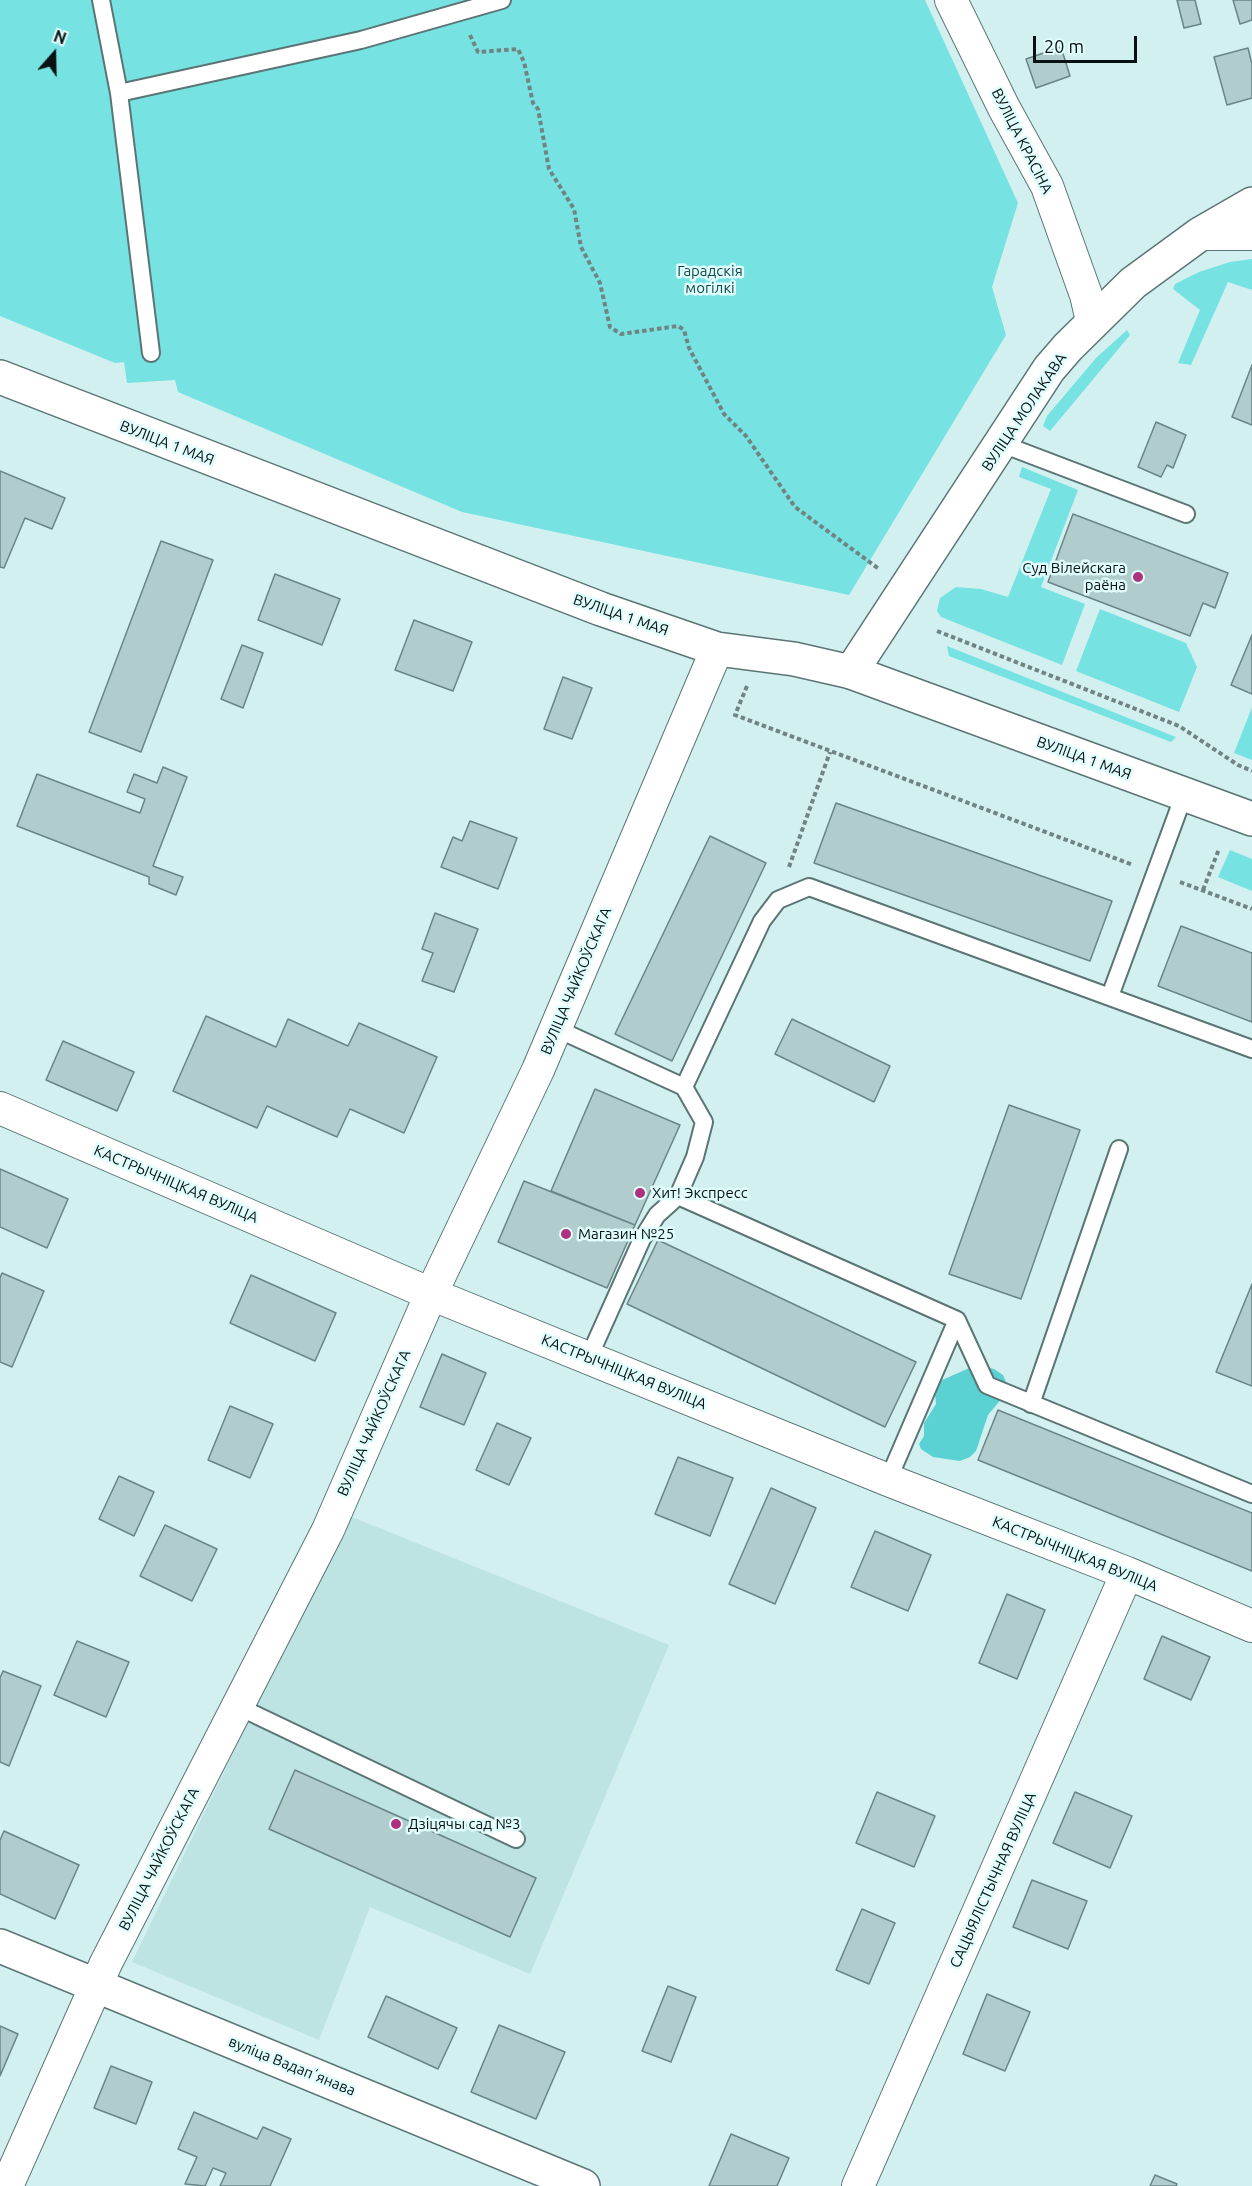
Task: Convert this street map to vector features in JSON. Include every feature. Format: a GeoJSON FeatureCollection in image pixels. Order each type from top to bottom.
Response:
{"type":"FeatureCollection","features":[{"type":"Feature","properties":{"kind":"main road","name":"ВУЛІЦА МОЛАКАВА"},"geometry":{"type":"LineString","coordinates":[[851,672],[1049,369],[1092,321],[1133,283],[1200,234],[1252,204]]}},
{"type":"Feature","properties":{"kind":"main road","name":"ВУЛІЦА 1 МАЯ"},"geometry":{"type":"LineString","coordinates":[[0,377],[514,577],[717,649],[794,659],[851,672],[1252,819]]}},
{"type":"Feature","properties":{"kind":"main road","name":"вуліца Вадапʼянава"},"geometry":{"type":"LineString","coordinates":[[0,1947],[583,2186]]}},
{"type":"Feature","properties":{"kind":"street","name":"ВУЛІЦА КРАСІНА"},"geometry":{"type":"LineString","coordinates":[[951,0],[1004,108],[1047,186],[1086,295],[1092,321]]}},
{"type":"Feature","properties":{"kind":"street"},"geometry":{"type":"LineString","coordinates":[[1200,234],[1252,234]]}},
{"type":"Feature","properties":{"kind":"street","name":"ВУЛІЦА ЧАЙКОЎСКАГА"},"geometry":{"type":"LineString","coordinates":[[7,2186],[97,1986],[328,1530],[431,1294],[555,1028],[717,649]]}},
{"type":"Feature","properties":{"kind":"street","name":"КАСТРЫЧНІЦКАЯ ВУЛІЦА"},"geometry":{"type":"LineString","coordinates":[[0,1108],[431,1294],[888,1480],[1127,1573],[1252,1626]]}},
{"type":"Feature","properties":{"kind":"street","name":"САЦЫЯЛІСТЫЧНАЯ ВУЛІЦА"},"geometry":{"type":"LineString","coordinates":[[858,2186],[1127,1573]]}},
{"type":"Feature","properties":{"kind":"lane"},"geometry":{"type":"LineString","coordinates":[[101,0],[119,93],[152,353]]}},
{"type":"Feature","properties":{"kind":"lane"},"geometry":{"type":"LineString","coordinates":[[119,93],[361,40],[502,0]]}},
{"type":"Feature","properties":{"kind":"lane"},"geometry":{"type":"LineString","coordinates":[[1002,444],[1186,514]]}},
{"type":"Feature","properties":{"kind":"lane"},"geometry":{"type":"LineString","coordinates":[[1110,996],[1157,874],[1184,795]]}},
{"type":"Feature","properties":{"kind":"lane"},"geometry":{"type":"LineString","coordinates":[[684,1087],[762,921],[778,900],[809,887],[1252,1050]]}},
{"type":"Feature","properties":{"kind":"lane"},"geometry":{"type":"LineString","coordinates":[[555,1028],[684,1087],[704,1122],[695,1157],[678,1196],[657,1215],[642,1239],[589,1357]]}},
{"type":"Feature","properties":{"kind":"lane"},"geometry":{"type":"LineString","coordinates":[[1031,1404],[1119,1149]]}},
{"type":"Feature","properties":{"kind":"lane"},"geometry":{"type":"LineString","coordinates":[[678,1196],[957,1320],[987,1385],[1252,1494]]}},
{"type":"Feature","properties":{"kind":"lane"},"geometry":{"type":"LineString","coordinates":[[888,1480],[957,1320]]}},
{"type":"Feature","properties":{"kind":"lane"},"geometry":{"type":"LineString","coordinates":[[237,1706],[516,1839]]}},
{"type":"Feature","properties":{"kind":"path"},"geometry":{"type":"LineString","coordinates":[[458,12],[478,52],[518,49],[524,62],[533,103],[538,109],[549,169],[573,209],[581,247],[600,283],[610,327],[621,334],[678,326],[684,330],[689,348],[724,414],[746,436],[795,507],[885,573]]}},
{"type":"Feature","properties":{"kind":"path"},"geometry":{"type":"LineString","coordinates":[[937,631],[1179,726],[1238,765],[1252,771]]}},
{"type":"Feature","properties":{"kind":"path"},"geometry":{"type":"LineString","coordinates":[[735,715],[1252,909]]}},
{"type":"Feature","properties":{"kind":"path"},"geometry":{"type":"LineString","coordinates":[[778,900],[830,752]]}},
{"type":"Feature","properties":{"kind":"path"},"geometry":{"type":"LineString","coordinates":[[1203,890],[1219,849]]}},
{"type":"Feature","properties":{"kind":"shaded area"},"geometry":{"type":"Polygon","coordinates":[[[976,1365],[994,1369],[1003,1375],[1006,1382],[1003,1397],[988,1415],[976,1451],[970,1457],[960,1461],[933,1457],[921,1449],[919,1444],[924,1436],[924,1423],[936,1404],[935,1394],[940,1381],[976,1365]]]}},
{"type":"Feature","properties":{"kind":"shaded area","name":"Дзіцячы сад №3"},"geometry":{"type":"Polygon","coordinates":[[[342,1513],[669,1645],[530,1974],[370,1907],[319,2040],[132,1962],[239,1741],[342,1513]]]}},
{"type":"Feature","properties":{"kind":"green space","name":"Гарадскія могілкі"},"geometry":{"type":"Polygon","coordinates":[[[0,0],[925,0],[1018,203],[992,287],[1006,335],[849,595],[462,512],[178,392],[175,380],[127,383],[124,362],[115,363],[0,316],[0,0]]]}},
{"type":"Feature","properties":{"kind":"green space"},"geometry":{"type":"Polygon","coordinates":[[[1252,259],[1252,290],[1228,282],[1191,365],[1178,363],[1200,310],[1173,289],[1175,284],[1199,272],[1230,262],[1252,259]]]}},
{"type":"Feature","properties":{"kind":"green space"},"geometry":{"type":"Polygon","coordinates":[[[1127,330],[1130,335],[1050,431],[1043,426],[1047,416],[1096,358],[1127,330]]]}},
{"type":"Feature","properties":{"kind":"green space"},"geometry":{"type":"Polygon","coordinates":[[[1022,467],[1078,490],[1041,587],[1085,604],[1062,665],[941,617],[937,611],[940,598],[956,587],[981,589],[1008,597],[1051,489],[1019,477],[1022,467]]]}},
{"type":"Feature","properties":{"kind":"green space"},"geometry":{"type":"Polygon","coordinates":[[[1100,609],[1186,643],[1197,667],[1179,712],[1076,671],[1100,609]]]}},
{"type":"Feature","properties":{"kind":"green space"},"geometry":{"type":"Polygon","coordinates":[[[947,646],[1176,737],[1171,742],[949,656],[947,646]]]}},
{"type":"Feature","properties":{"kind":"green space"},"geometry":{"type":"Polygon","coordinates":[[[1252,707],[1252,760],[1234,753],[1252,707]]]}},
{"type":"Feature","properties":{"kind":"green space"},"geometry":{"type":"Polygon","coordinates":[[[1230,850],[1252,859],[1252,891],[1218,877],[1230,850]]]}},
{"type":"Feature","properties":{"kind":"building"},"geometry":{"type":"Polygon","coordinates":[[[1177,0],[1195,0],[1201,24],[1184,28],[1177,0]]]}},
{"type":"Feature","properties":{"kind":"building"},"geometry":{"type":"Polygon","coordinates":[[[1233,0],[1252,0],[1252,20],[1240,24],[1233,0]]]}},
{"type":"Feature","properties":{"kind":"building"},"geometry":{"type":"Polygon","coordinates":[[[1061,47],[1070,76],[1036,88],[1026,59],[1061,47]]]}},
{"type":"Feature","properties":{"kind":"building"},"geometry":{"type":"Polygon","coordinates":[[[1248,48],[1252,64],[1252,98],[1227,105],[1214,57],[1248,48]]]}},
{"type":"Feature","properties":{"kind":"building"},"geometry":{"type":"Polygon","coordinates":[[[1252,365],[1252,425],[1232,417],[1252,365]]]}},
{"type":"Feature","properties":{"kind":"building"},"geometry":{"type":"Polygon","coordinates":[[[1156,422],[1186,435],[1173,468],[1167,465],[1161,477],[1138,467],[1156,422]]]}},
{"type":"Feature","properties":{"kind":"building"},"geometry":{"type":"Polygon","coordinates":[[[0,471],[65,498],[52,529],[25,518],[4,568],[0,567],[0,471]]]}},
{"type":"Feature","properties":{"kind":"building","name":"Суд Вілейскага раёна"},"geometry":{"type":"Polygon","coordinates":[[[1073,514],[1228,573],[1215,608],[1203,603],[1190,636],[1048,582],[1073,514]]]}},
{"type":"Feature","properties":{"kind":"building"},"geometry":{"type":"Polygon","coordinates":[[[161,541],[213,560],[141,752],[89,732],[161,541]]]}},
{"type":"Feature","properties":{"kind":"building"},"geometry":{"type":"Polygon","coordinates":[[[275,574],[340,599],[322,645],[258,620],[275,574]]]}},
{"type":"Feature","properties":{"kind":"building"},"geometry":{"type":"Polygon","coordinates":[[[414,620],[472,642],[453,691],[395,670],[414,620]]]}},
{"type":"Feature","properties":{"kind":"building"},"geometry":{"type":"Polygon","coordinates":[[[1252,635],[1252,694],[1231,685],[1252,635]]]}},
{"type":"Feature","properties":{"kind":"building"},"geometry":{"type":"Polygon","coordinates":[[[242,645],[263,653],[243,708],[221,699],[242,645]]]}},
{"type":"Feature","properties":{"kind":"building"},"geometry":{"type":"Polygon","coordinates":[[[563,677],[592,688],[572,739],[544,729],[563,677]]]}},
{"type":"Feature","properties":{"kind":"building"},"geometry":{"type":"Polygon","coordinates":[[[163,767],[187,777],[153,866],[183,877],[176,895],[149,884],[149,877],[17,826],[37,774],[140,813],[145,799],[127,792],[134,774],[157,783],[163,767]]]}},
{"type":"Feature","properties":{"kind":"building"},"geometry":{"type":"Polygon","coordinates":[[[836,803],[1112,901],[1090,961],[814,863],[836,803]]]}},
{"type":"Feature","properties":{"kind":"building"},"geometry":{"type":"Polygon","coordinates":[[[470,821],[517,838],[498,889],[441,867],[453,837],[462,841],[470,821]]]}},
{"type":"Feature","properties":{"kind":"building"},"geometry":{"type":"Polygon","coordinates":[[[710,836],[766,863],[672,1061],[615,1034],[710,836]]]}},
{"type":"Feature","properties":{"kind":"building"},"geometry":{"type":"Polygon","coordinates":[[[435,913],[478,929],[454,992],[422,981],[433,953],[422,949],[435,913]]]}},
{"type":"Feature","properties":{"kind":"building"},"geometry":{"type":"Polygon","coordinates":[[[1181,926],[1252,953],[1252,1022],[1158,986],[1181,926]]]}},
{"type":"Feature","properties":{"kind":"building"},"geometry":{"type":"Polygon","coordinates":[[[206,1016],[276,1047],[288,1019],[348,1046],[359,1023],[437,1057],[404,1133],[350,1109],[337,1137],[267,1106],[257,1128],[173,1091],[206,1016]]]}},
{"type":"Feature","properties":{"kind":"building"},"geometry":{"type":"Polygon","coordinates":[[[792,1019],[890,1066],[874,1102],[775,1054],[792,1019]]]}},
{"type":"Feature","properties":{"kind":"building"},"geometry":{"type":"Polygon","coordinates":[[[63,1041],[134,1072],[117,1111],[46,1080],[63,1041]]]}},
{"type":"Feature","properties":{"kind":"building"},"geometry":{"type":"Polygon","coordinates":[[[595,1089],[680,1125],[635,1225],[551,1191],[595,1089]]]}},
{"type":"Feature","properties":{"kind":"building"},"geometry":{"type":"Polygon","coordinates":[[[1009,1105],[1080,1130],[1021,1299],[949,1274],[1009,1105]]]}},
{"type":"Feature","properties":{"kind":"building"},"geometry":{"type":"Polygon","coordinates":[[[0,1169],[68,1199],[47,1248],[0,1227],[0,1169]]]}},
{"type":"Feature","properties":{"kind":"building","name":"Магазин №25"},"geometry":{"type":"Polygon","coordinates":[[[524,1181],[635,1225],[607,1288],[498,1242],[524,1181]]]}},
{"type":"Feature","properties":{"kind":"building"},"geometry":{"type":"Polygon","coordinates":[[[658,1240],[916,1362],[885,1427],[627,1304],[658,1240]]]}},
{"type":"Feature","properties":{"kind":"building"},"geometry":{"type":"Polygon","coordinates":[[[2,1273],[44,1291],[12,1367],[0,1362],[0,1278],[2,1273]]]}},
{"type":"Feature","properties":{"kind":"building"},"geometry":{"type":"Polygon","coordinates":[[[251,1275],[336,1313],[315,1361],[230,1323],[251,1275]]]}},
{"type":"Feature","properties":{"kind":"building"},"geometry":{"type":"Polygon","coordinates":[[[1252,1284],[1252,1386],[1216,1372],[1252,1284]]]}},
{"type":"Feature","properties":{"kind":"building"},"geometry":{"type":"Polygon","coordinates":[[[442,1354],[486,1373],[464,1425],[420,1407],[442,1354]]]}},
{"type":"Feature","properties":{"kind":"building"},"geometry":{"type":"Polygon","coordinates":[[[230,1406],[273,1424],[250,1478],[208,1460],[230,1406]]]}},
{"type":"Feature","properties":{"kind":"building"},"geometry":{"type":"Polygon","coordinates":[[[998,1410],[1252,1513],[1252,1571],[978,1460],[998,1410]]]}},
{"type":"Feature","properties":{"kind":"building"},"geometry":{"type":"Polygon","coordinates":[[[497,1423],[531,1438],[509,1485],[476,1470],[497,1423]]]}},
{"type":"Feature","properties":{"kind":"building"},"geometry":{"type":"Polygon","coordinates":[[[678,1457],[733,1478],[710,1536],[655,1514],[678,1457]]]}},
{"type":"Feature","properties":{"kind":"building"},"geometry":{"type":"Polygon","coordinates":[[[119,1476],[154,1492],[134,1536],[99,1519],[119,1476]]]}},
{"type":"Feature","properties":{"kind":"building"},"geometry":{"type":"Polygon","coordinates":[[[771,1488],[816,1508],[775,1604],[729,1584],[771,1488]]]}},
{"type":"Feature","properties":{"kind":"building"},"geometry":{"type":"Polygon","coordinates":[[[165,1525],[217,1549],[192,1601],[140,1576],[165,1525]]]}},
{"type":"Feature","properties":{"kind":"building"},"geometry":{"type":"Polygon","coordinates":[[[875,1531],[931,1555],[908,1611],[851,1587],[875,1531]]]}},
{"type":"Feature","properties":{"kind":"building"},"geometry":{"type":"Polygon","coordinates":[[[1007,1594],[1045,1610],[1017,1679],[979,1663],[1007,1594]]]}},
{"type":"Feature","properties":{"kind":"building"},"geometry":{"type":"Polygon","coordinates":[[[1162,1636],[1210,1657],[1191,1700],[1144,1679],[1162,1636]]]}},
{"type":"Feature","properties":{"kind":"building"},"geometry":{"type":"Polygon","coordinates":[[[77,1641],[129,1662],[106,1717],[54,1695],[77,1641]]]}},
{"type":"Feature","properties":{"kind":"building"},"geometry":{"type":"Polygon","coordinates":[[[3,1671],[41,1686],[9,1766],[0,1762],[0,1678],[3,1671]]]}},
{"type":"Feature","properties":{"kind":"building","name":"Дзіцячы сад №3"},"geometry":{"type":"Polygon","coordinates":[[[295,1770],[536,1878],[510,1937],[269,1829],[295,1770]]]}},
{"type":"Feature","properties":{"kind":"building"},"geometry":{"type":"Polygon","coordinates":[[[877,1792],[935,1816],[914,1867],[856,1843],[877,1792]]]}},
{"type":"Feature","properties":{"kind":"building"},"geometry":{"type":"Polygon","coordinates":[[[1075,1792],[1132,1816],[1110,1868],[1053,1843],[1075,1792]]]}},
{"type":"Feature","properties":{"kind":"building"},"geometry":{"type":"Polygon","coordinates":[[[4,1831],[79,1865],[55,1919],[0,1894],[0,1840],[4,1831]]]}},
{"type":"Feature","properties":{"kind":"building"},"geometry":{"type":"Polygon","coordinates":[[[1032,1880],[1087,1901],[1068,1949],[1013,1927],[1032,1880]]]}},
{"type":"Feature","properties":{"kind":"building"},"geometry":{"type":"Polygon","coordinates":[[[862,1909],[895,1923],[869,1984],[836,1970],[862,1909]]]}},
{"type":"Feature","properties":{"kind":"building"},"geometry":{"type":"Polygon","coordinates":[[[668,1986],[696,1997],[671,2062],[642,2051],[668,1986]]]}},
{"type":"Feature","properties":{"kind":"building"},"geometry":{"type":"Polygon","coordinates":[[[987,1994],[1030,2012],[1005,2071],[963,2054],[987,1994]]]}},
{"type":"Feature","properties":{"kind":"building"},"geometry":{"type":"Polygon","coordinates":[[[386,1996],[457,2028],[438,2069],[368,2037],[386,1996]]]}},
{"type":"Feature","properties":{"kind":"building"},"geometry":{"type":"Polygon","coordinates":[[[499,2025],[565,2052],[536,2119],[471,2092],[499,2025]]]}},
{"type":"Feature","properties":{"kind":"building"},"geometry":{"type":"Polygon","coordinates":[[[0,2026],[18,2034],[0,2076],[0,2026]]]}},
{"type":"Feature","properties":{"kind":"building"},"geometry":{"type":"Polygon","coordinates":[[[111,2066],[152,2082],[136,2124],[94,2108],[111,2066]]]}},
{"type":"Feature","properties":{"kind":"building"},"geometry":{"type":"Polygon","coordinates":[[[194,2112],[257,2139],[263,2127],[291,2139],[270,2186],[220,2186],[226,2173],[213,2168],[205,2186],[185,2184],[197,2157],[178,2149],[194,2112]]]}},
{"type":"Feature","properties":{"kind":"building"},"geometry":{"type":"Polygon","coordinates":[[[731,2134],[789,2158],[777,2186],[709,2186],[731,2134]]]}},
{"type":"Feature","properties":{"kind":"building"},"geometry":{"type":"Polygon","coordinates":[[[1155,2175],[1177,2184],[1176,2186],[1150,2186],[1155,2175]]]}},
{"type":"Feature","properties":{"kind":"place","name":"Суд Вілейскага раёна"},"geometry":{"type":"Point","coordinates":[1138,577]}},
{"type":"Feature","properties":{"kind":"place","name":"Хит! Экспресс"},"geometry":{"type":"Point","coordinates":[640,1193]}},
{"type":"Feature","properties":{"kind":"place","name":"Магазин №25"},"geometry":{"type":"Point","coordinates":[566,1234]}},
{"type":"Feature","properties":{"kind":"place","name":"Дзіцячы сад №3"},"geometry":{"type":"Point","coordinates":[396,1824]}}]}
